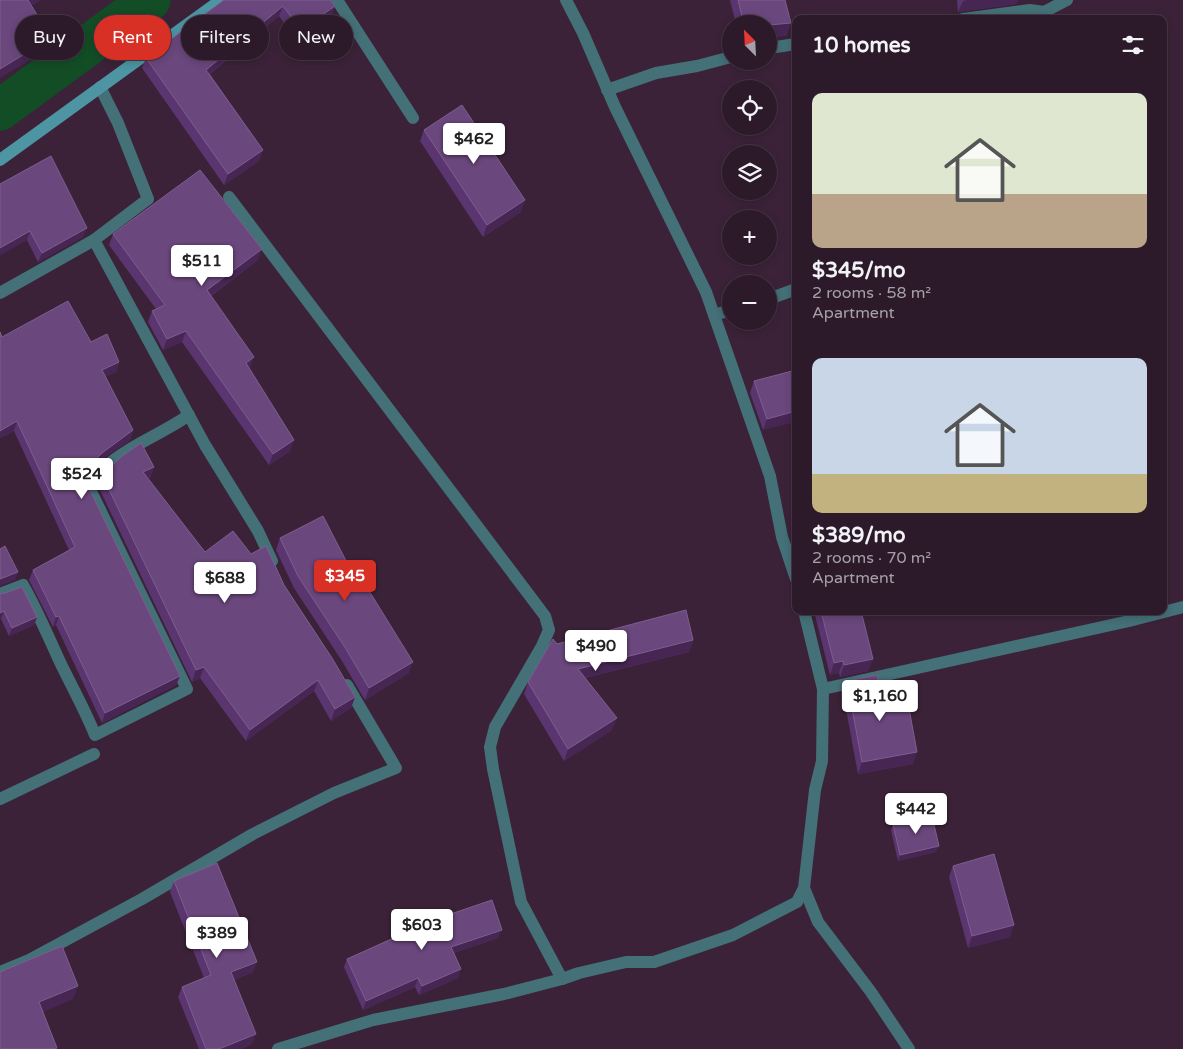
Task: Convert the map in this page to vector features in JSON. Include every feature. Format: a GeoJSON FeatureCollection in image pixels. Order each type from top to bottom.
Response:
{"type":"FeatureCollection","features":[{"type":"Feature","properties":{"kind":"main road"},"geometry":{"type":"LineString","coordinates":[[0,160],[220,0]]}},
{"type":"Feature","properties":{"kind":"street"},"geometry":{"type":"LineString","coordinates":[[337,0],[412,118]]}},
{"type":"Feature","properties":{"kind":"street"},"geometry":{"type":"LineString","coordinates":[[566,0],[583,33],[607,90],[706,292],[770,476],[782,537],[792,567]]}},
{"type":"Feature","properties":{"kind":"street"},"geometry":{"type":"LineString","coordinates":[[993,15],[1030,10],[1045,15],[1068,0]]}},
{"type":"Feature","properties":{"kind":"street"},"geometry":{"type":"LineString","coordinates":[[778,47],[792,45]]}},
{"type":"Feature","properties":{"kind":"street"},"geometry":{"type":"LineString","coordinates":[[607,90],[656,73],[722,59]]}},
{"type":"Feature","properties":{"kind":"street"},"geometry":{"type":"LineString","coordinates":[[0,293],[94,240],[148,198],[118,123],[100,87]]}},
{"type":"Feature","properties":{"kind":"street"},"geometry":{"type":"LineString","coordinates":[[229,197],[545,616],[549,630],[542,646],[495,727],[490,748],[522,902],[562,979]]}},
{"type":"Feature","properties":{"kind":"street"},"geometry":{"type":"LineString","coordinates":[[94,240],[204,445],[258,531],[279,575]]}},
{"type":"Feature","properties":{"kind":"street"},"geometry":{"type":"LineString","coordinates":[[777,296],[792,290]]}},
{"type":"Feature","properties":{"kind":"street"},"geometry":{"type":"LineString","coordinates":[[714,315],[722,313]]}},
{"type":"Feature","properties":{"kind":"street"},"geometry":{"type":"LineString","coordinates":[[0,594],[23,585],[83,706],[95,735],[187,690],[88,484],[106,466],[171,428],[189,415]]}},
{"type":"Feature","properties":{"kind":"street"},"geometry":{"type":"LineString","coordinates":[[1167,611],[1183,607]]}},
{"type":"Feature","properties":{"kind":"street"},"geometry":{"type":"LineString","coordinates":[[278,1049],[373,1020],[504,994],[562,979],[580,972],[626,962],[654,962],[733,935],[796,902],[804,888],[815,790],[822,761],[823,689],[805,615]]}},
{"type":"Feature","properties":{"kind":"street"},"geometry":{"type":"LineString","coordinates":[[823,689],[1154,615]]}},
{"type":"Feature","properties":{"kind":"street"},"geometry":{"type":"LineString","coordinates":[[0,972],[29,960],[142,899],[253,834],[334,793],[396,768],[340,674]]}},
{"type":"Feature","properties":{"kind":"street"},"geometry":{"type":"LineString","coordinates":[[0,799],[94,754]]}},
{"type":"Feature","properties":{"kind":"street"},"geometry":{"type":"LineString","coordinates":[[804,888],[818,922],[909,1049]]}},
{"type":"Feature","properties":{"kind":"building"},"geometry":{"type":"Polygon","coordinates":[[[0,0],[28,0],[37,15],[15,15],[15,60],[0,69],[0,0]]]}},
{"type":"Feature","properties":{"kind":"building"},"geometry":{"type":"Polygon","coordinates":[[[224,0],[330,0],[335,6],[322,15],[290,15],[283,6],[269,18],[269,15],[204,15],[224,0]]]}},
{"type":"Feature","properties":{"kind":"building"},"geometry":{"type":"Polygon","coordinates":[[[738,0],[785,0],[791,23],[778,24],[778,15],[742,15],[738,0]]]}},
{"type":"Feature","properties":{"kind":"building"},"geometry":{"type":"Polygon","coordinates":[[[181,32],[181,60],[218,60],[206,70],[263,150],[228,174],[147,60],[171,60],[171,39],[181,32]]]}},
{"type":"Feature","properties":{"kind":"building"},"geometry":{"type":"Polygon","coordinates":[[[462,105],[525,200],[487,225],[424,130],[462,105]]]}},
{"type":"Feature","properties":{"kind":"building"},"geometry":{"type":"Polygon","coordinates":[[[51,156],[87,228],[42,253],[30,231],[0,248],[0,184],[51,156]]]}},
{"type":"Feature","properties":{"kind":"building"},"geometry":{"type":"Polygon","coordinates":[[[200,170],[262,249],[207,290],[254,357],[246,363],[294,440],[273,454],[186,331],[167,339],[152,311],[165,305],[113,234],[200,170]]]}},
{"type":"Feature","properties":{"kind":"building"},"geometry":{"type":"Polygon","coordinates":[[[68,301],[91,342],[107,334],[119,362],[102,370],[133,430],[102,453],[85,470],[84,478],[180,676],[105,713],[59,616],[56,617],[33,570],[75,547],[17,421],[0,431],[0,332],[2,337],[68,301]]]}},
{"type":"Feature","properties":{"kind":"building"},"geometry":{"type":"Polygon","coordinates":[[[792,371],[792,412],[767,419],[754,381],[792,371]]]}},
{"type":"Feature","properties":{"kind":"building"},"geometry":{"type":"Polygon","coordinates":[[[141,443],[154,467],[143,472],[205,552],[233,531],[251,554],[266,546],[284,585],[355,697],[335,709],[318,680],[250,730],[204,667],[196,670],[102,475],[122,456],[141,443]]]}},
{"type":"Feature","properties":{"kind":"building"},"geometry":{"type":"Polygon","coordinates":[[[323,516],[358,584],[363,581],[413,662],[369,688],[298,576],[280,538],[323,516]]]}},
{"type":"Feature","properties":{"kind":"building"},"geometry":{"type":"Polygon","coordinates":[[[5,546],[18,572],[0,579],[0,549],[5,546]]]}},
{"type":"Feature","properties":{"kind":"building"},"geometry":{"type":"Polygon","coordinates":[[[22,587],[37,617],[12,628],[4,611],[0,613],[0,592],[2,594],[22,587]]]}},
{"type":"Feature","properties":{"kind":"building"},"geometry":{"type":"Polygon","coordinates":[[[686,610],[693,640],[578,669],[617,718],[568,749],[528,682],[553,639],[557,644],[686,610]]]}},
{"type":"Feature","properties":{"kind":"building"},"geometry":{"type":"Polygon","coordinates":[[[822,615],[862,615],[873,659],[844,665],[843,661],[834,663],[822,615]]]}},
{"type":"Feature","properties":{"kind":"building"},"geometry":{"type":"Polygon","coordinates":[[[877,675],[885,707],[908,703],[917,752],[862,762],[847,681],[877,675]]]}},
{"type":"Feature","properties":{"kind":"building"},"geometry":{"type":"Polygon","coordinates":[[[932,816],[939,846],[900,855],[893,824],[932,816]]]}},
{"type":"Feature","properties":{"kind":"building"},"geometry":{"type":"Polygon","coordinates":[[[994,854],[1014,925],[972,936],[953,866],[994,854]]]}},
{"type":"Feature","properties":{"kind":"building"},"geometry":{"type":"Polygon","coordinates":[[[217,863],[257,962],[231,972],[256,1034],[219,1049],[206,1049],[182,987],[211,975],[174,881],[217,863]]]}},
{"type":"Feature","properties":{"kind":"building"},"geometry":{"type":"Polygon","coordinates":[[[492,900],[502,930],[451,947],[461,969],[422,986],[418,978],[366,1001],[347,959],[436,919],[492,900]]]}},
{"type":"Feature","properties":{"kind":"building"},"geometry":{"type":"Polygon","coordinates":[[[62,946],[78,986],[39,1002],[57,1048],[0,1049],[0,972],[62,946]]]}},
{"type":"Feature","properties":{"kind":"waterway"},"geometry":{"type":"LineString","coordinates":[[0,110],[150,0]]}}]}
